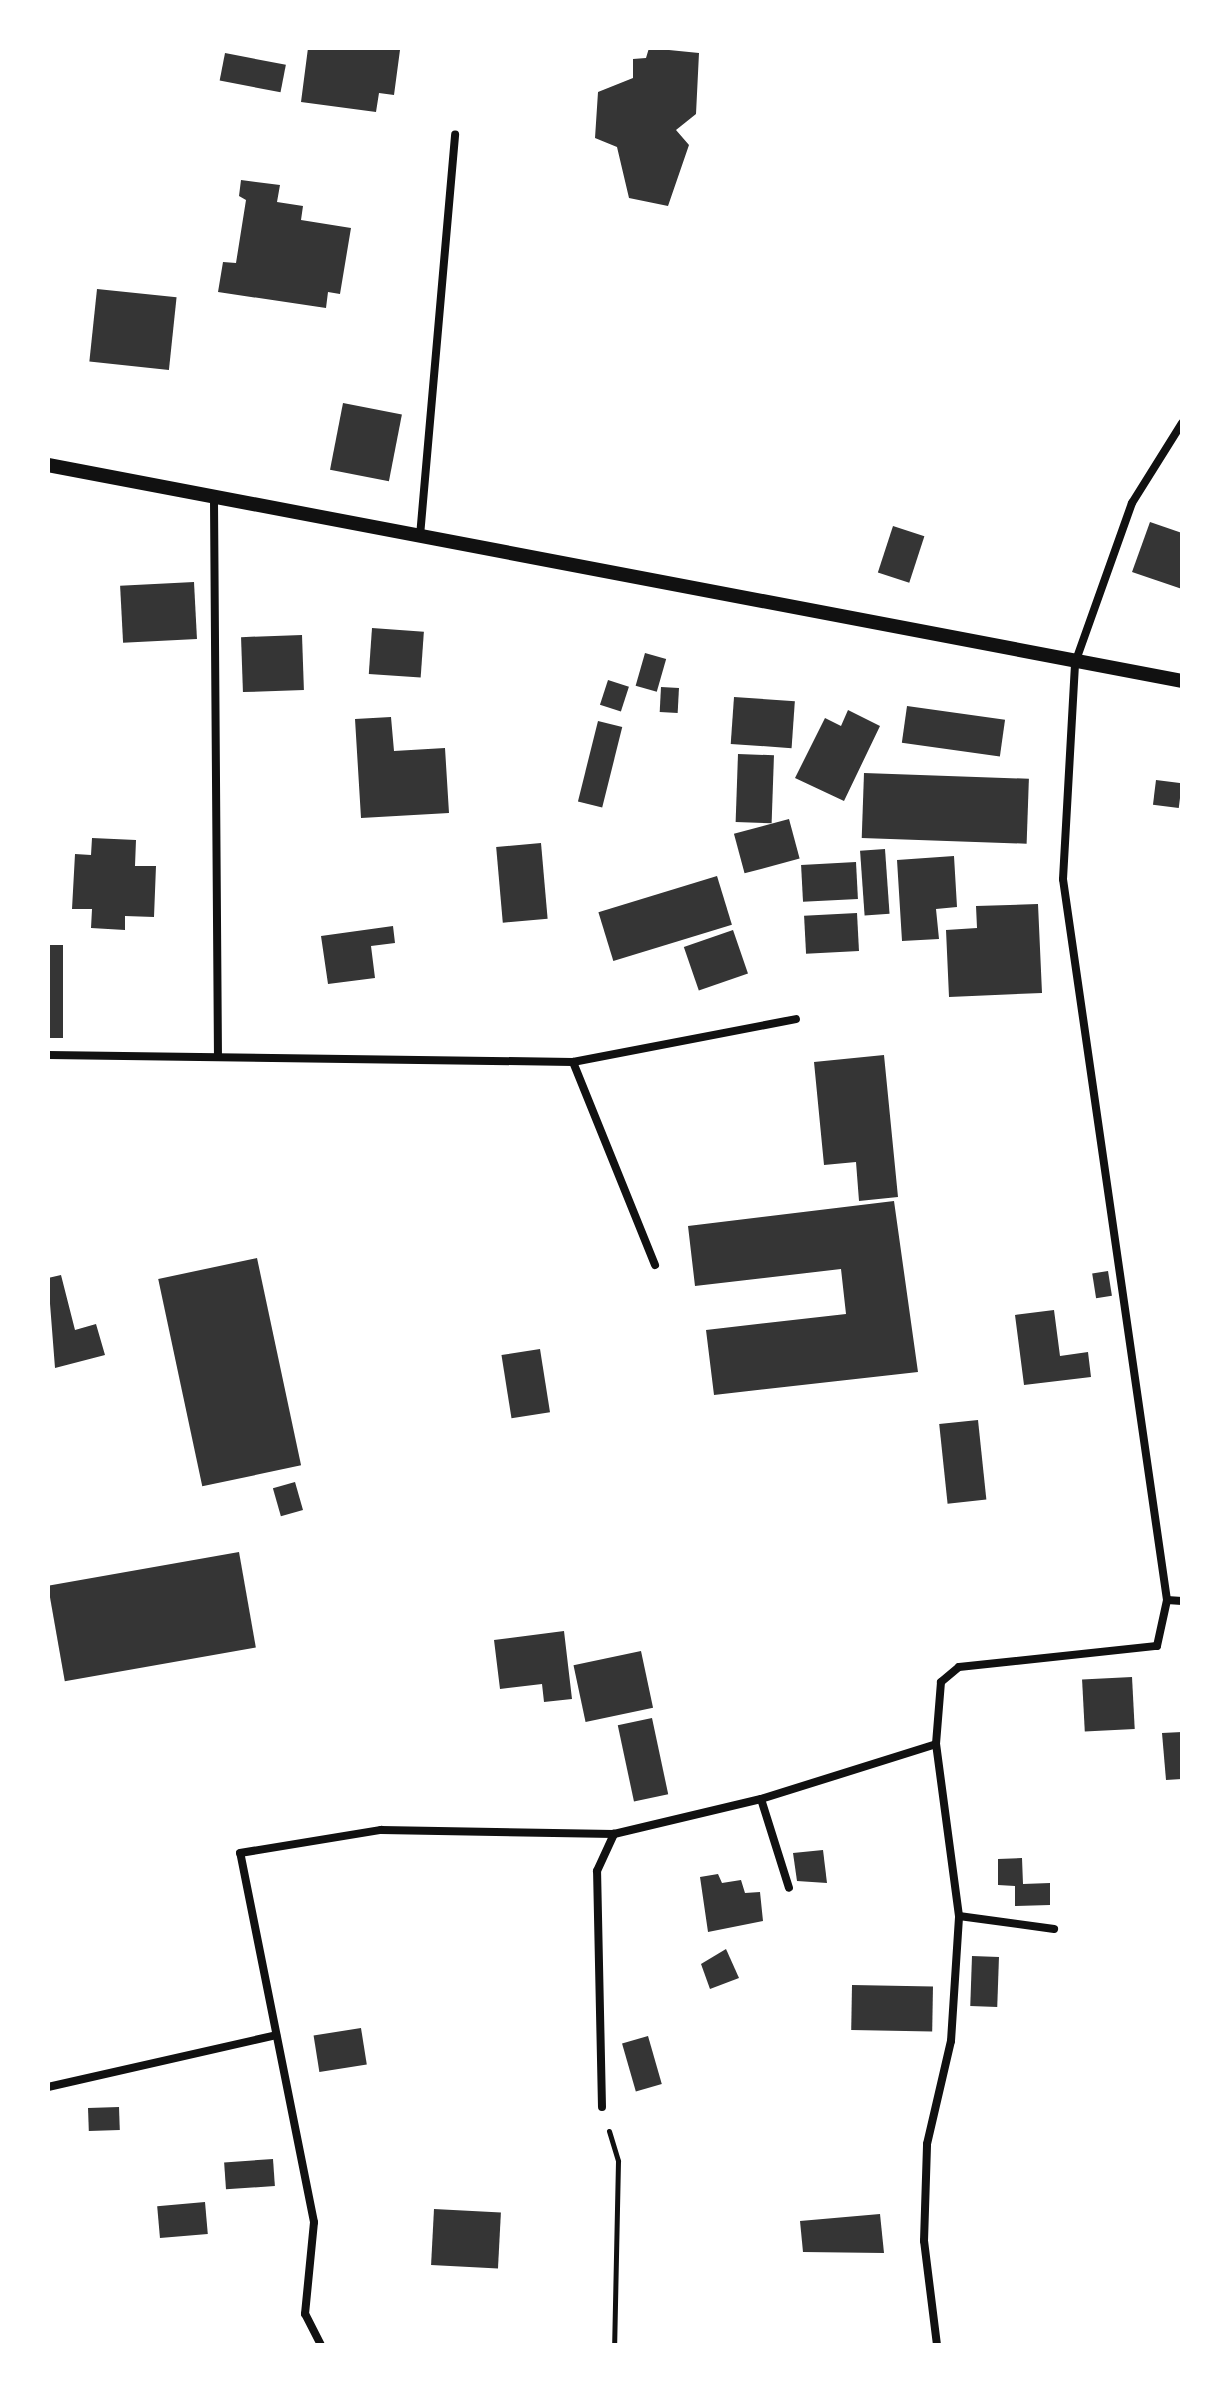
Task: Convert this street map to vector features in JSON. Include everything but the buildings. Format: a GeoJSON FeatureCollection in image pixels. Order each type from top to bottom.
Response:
{"type":"FeatureCollection","features":[{"type":"Feature","properties":{"kind":"street"},"geometry":{"type":"LineString","coordinates":[[419,539],[455,135]]}},
{"type":"Feature","properties":{"kind":"street"},"geometry":{"type":"LineString","coordinates":[[937,2345],[924,2241],[927,2144],[951,2041],[959,1916],[936,1744],[941,1682],[959,1667],[1157,1646],[1167,1600],[1063,879],[1075,663],[1132,503],[1182,423]]}},
{"type":"Feature","properties":{"kind":"street"},"geometry":{"type":"LineString","coordinates":[[48,465],[214,501],[1182,681]]}},
{"type":"Feature","properties":{"kind":"street"},"geometry":{"type":"LineString","coordinates":[[214,501],[218,1056]]}},
{"type":"Feature","properties":{"kind":"street"},"geometry":{"type":"LineString","coordinates":[[48,1055],[573,1062],[796,1019]]}},
{"type":"Feature","properties":{"kind":"street"},"geometry":{"type":"LineString","coordinates":[[573,1062],[655,1265]]}},
{"type":"Feature","properties":{"kind":"street"},"geometry":{"type":"LineString","coordinates":[[1167,1600],[1182,1601]]}},
{"type":"Feature","properties":{"kind":"street"},"geometry":{"type":"LineString","coordinates":[[321,2345],[305,2314],[314,2222],[240,1853],[381,1830],[614,1834],[761,1799],[936,1744]]}},
{"type":"Feature","properties":{"kind":"street"},"geometry":{"type":"LineString","coordinates":[[761,1799],[789,1888]]}},
{"type":"Feature","properties":{"kind":"street"},"geometry":{"type":"LineString","coordinates":[[602,2107],[597,1871],[614,1834]]}},
{"type":"Feature","properties":{"kind":"street"},"geometry":{"type":"LineString","coordinates":[[959,1916],[1054,1929]]}},
{"type":"Feature","properties":{"kind":"street"},"geometry":{"type":"LineString","coordinates":[[48,2087],[276,2035]]}},
{"type":"Feature","properties":{"kind":"path"},"geometry":{"type":"LineString","coordinates":[[602,2107],[618,2161],[614,2345]]}}]}
